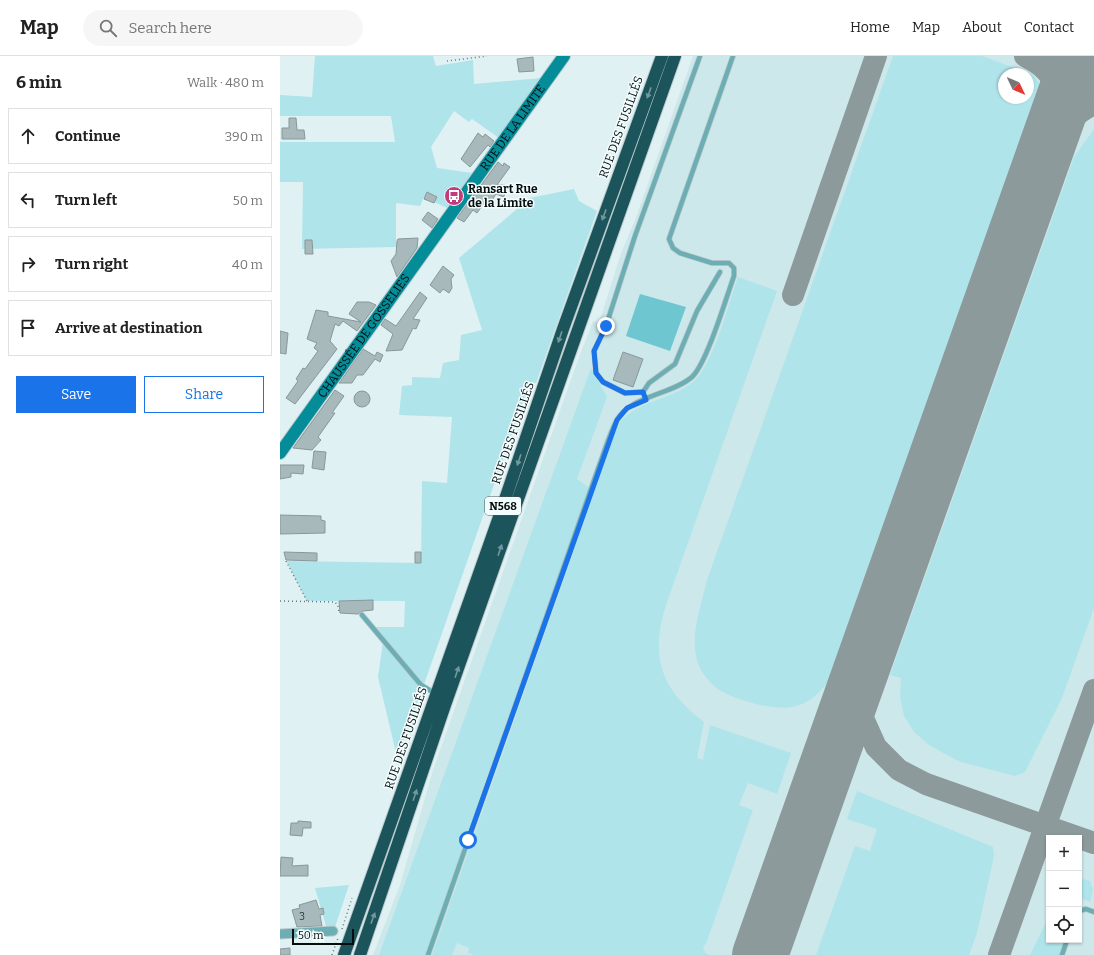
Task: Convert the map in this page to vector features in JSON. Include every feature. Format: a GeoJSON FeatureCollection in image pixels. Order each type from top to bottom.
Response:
{"type":"FeatureCollection","features":[{"type":"Feature","properties":{"kind":"highway","name":"RUE DES FUSILLÉS"},"geometry":{"type":"LineString","coordinates":[[344,955],[499,517],[563,329],[662,56]]}},
{"type":"Feature","properties":{"kind":"highway","name":"N568"},"geometry":{"type":"LineString","coordinates":[[360,955],[445,705],[675,56]]}},
{"type":"Feature","properties":{"kind":"street","name":"RUE DE LA LIMITE"},"geometry":{"type":"LineString","coordinates":[[447,220],[564,56]]}},
{"type":"Feature","properties":{"kind":"street","name":"CHAUSSÉE DE GOSSELIES"},"geometry":{"type":"LineString","coordinates":[[280,453],[447,220]]}},
{"type":"Feature","properties":{"kind":"street"},"geometry":{"type":"LineString","coordinates":[[280,934],[333,931]]}},
{"type":"Feature","properties":{"kind":"lane"},"geometry":{"type":"LineString","coordinates":[[643,392],[625,393],[603,382],[596,373],[594,351],[606,326],[635,236],[700,56]]}},
{"type":"Feature","properties":{"kind":"lane"},"geometry":{"type":"LineString","coordinates":[[428,955],[614,426],[627,408],[671,390],[692,377],[700,367],[734,276],[734,268],[729,263],[712,263],[680,253],[673,248],[669,239],[733,56]]}},
{"type":"Feature","properties":{"kind":"lane"},"geometry":{"type":"LineString","coordinates":[[643,392],[649,382],[675,364],[697,311],[720,272]]}},
{"type":"Feature","properties":{"kind":"lane"},"geometry":{"type":"LineString","coordinates":[[643,392],[646,400]]}},
{"type":"Feature","properties":{"kind":"lane"},"geometry":{"type":"LineString","coordinates":[[362,615],[420,686],[436,694]]}},
{"type":"Feature","properties":{"kind":"lane"},"geometry":{"type":"LineString","coordinates":[[1082,910],[1086,909],[1094,912]]}},
{"type":"Feature","properties":{"kind":"lane"},"geometry":{"type":"LineString","coordinates":[[1062,955],[1066,943]]}},
{"type":"Feature","properties":{"kind":"path"},"geometry":{"type":"LineString","coordinates":[[447,61],[487,56]]}},
{"type":"Feature","properties":{"kind":"path"},"geometry":{"type":"LineString","coordinates":[[286,561],[307,601]]}},
{"type":"Feature","properties":{"kind":"path"},"geometry":{"type":"LineString","coordinates":[[280,601],[335,602],[338,606],[339,613]]}},
{"type":"Feature","properties":{"kind":"shaded area"},"geometry":{"type":"Polygon","coordinates":[[[315,56],[433,56],[436,66],[473,60],[474,84],[541,78],[499,138],[472,119],[469,122],[454,111],[431,147],[437,168],[472,173],[447,208],[424,197],[420,206],[396,203],[396,247],[302,249],[303,182],[280,182],[280,142],[395,142],[391,116],[280,116],[280,95],[312,97],[315,56]]]}},
{"type":"Feature","properties":{"kind":"shaded area"},"geometry":{"type":"Polygon","coordinates":[[[693,56],[1094,56],[1094,955],[373,955],[400,885],[433,770],[575,368],[593,321],[599,323],[621,253],[635,220],[693,56]]]}},
{"type":"Feature","properties":{"kind":"shaded area"},"geometry":{"type":"Polygon","coordinates":[[[893,56],[982,56],[1015,68],[998,68],[998,104],[1033,104],[828,682],[820,691],[803,704],[784,708],[756,704],[736,698],[721,691],[706,678],[697,660],[695,640],[697,620],[707,580],[893,56]]]}},
{"type":"Feature","properties":{"kind":"shaded area"},"geometry":{"type":"Polygon","coordinates":[[[1034,75],[1039,83],[1039,88],[1034,102],[1034,75]]]}},
{"type":"Feature","properties":{"kind":"shaded area"},"geometry":{"type":"Polygon","coordinates":[[[1094,129],[1094,608],[1062,698],[1025,772],[1015,776],[958,761],[929,745],[914,732],[904,716],[900,697],[901,678],[890,675],[1074,157],[1094,129]]]}},
{"type":"Feature","properties":{"kind":"shaded area"},"geometry":{"type":"Polygon","coordinates":[[[574,189],[579,201],[597,211],[536,383],[530,382],[421,693],[397,757],[378,677],[383,642],[373,627],[404,627],[405,601],[307,601],[286,561],[421,563],[422,481],[447,483],[452,417],[399,415],[402,386],[412,385],[412,377],[440,378],[443,363],[459,360],[461,335],[482,330],[459,258],[530,198],[574,189]]]}},
{"type":"Feature","properties":{"kind":"shaded area"},"geometry":{"type":"Polygon","coordinates":[[[738,277],[777,291],[666,605],[661,623],[659,656],[662,670],[668,684],[689,710],[704,722],[697,758],[703,760],[710,725],[791,753],[777,794],[748,783],[739,805],[753,810],[706,944],[703,946],[705,953],[710,955],[475,955],[468,953],[469,948],[457,943],[452,955],[432,955],[617,427],[624,418],[633,411],[674,393],[694,381],[708,361],[714,347],[738,277]]]}},
{"type":"Feature","properties":{"kind":"shaded area"},"geometry":{"type":"Polygon","coordinates":[[[640,294],[686,307],[670,351],[626,336],[640,294]]]}},
{"type":"Feature","properties":{"kind":"shaded area"},"geometry":{"type":"Polygon","coordinates":[[[591,368],[607,397],[577,479],[591,489],[428,955],[379,955],[591,368]]]}},
{"type":"Feature","properties":{"kind":"shaded area"},"geometry":{"type":"Polygon","coordinates":[[[857,791],[993,847],[994,856],[977,933],[969,955],[816,955],[855,846],[870,851],[877,829],[847,819],[857,791]]]}},
{"type":"Feature","properties":{"kind":"shaded area"},"geometry":{"type":"Polygon","coordinates":[[[1082,879],[1090,881],[1093,890],[1090,902],[1082,898],[1082,879]]]}},
{"type":"Feature","properties":{"kind":"shaded area"},"geometry":{"type":"Polygon","coordinates":[[[349,885],[335,927],[326,926],[315,888],[349,885]]]}},
{"type":"Feature","properties":{"kind":"shaded area"},"geometry":{"type":"Polygon","coordinates":[[[1046,922],[1046,943],[1064,943],[1060,955],[1030,955],[1046,922]]]}},
{"type":"Feature","properties":{"kind":"building"},"geometry":{"type":"Polygon","coordinates":[[[533,57],[534,71],[519,72],[517,59],[533,57]]]}},
{"type":"Feature","properties":{"kind":"building"},"geometry":{"type":"Polygon","coordinates":[[[289,118],[296,118],[297,130],[304,130],[305,139],[282,139],[282,128],[289,128],[289,118]]]}},
{"type":"Feature","properties":{"kind":"building"},"geometry":{"type":"Polygon","coordinates":[[[478,133],[483,137],[485,134],[494,141],[490,147],[488,145],[470,167],[461,159],[478,133]]]}},
{"type":"Feature","properties":{"kind":"building"},"geometry":{"type":"Polygon","coordinates":[[[498,162],[503,166],[504,163],[510,167],[497,185],[505,185],[504,197],[496,194],[488,206],[484,203],[477,213],[473,210],[464,222],[457,218],[498,162]]]}},
{"type":"Feature","properties":{"kind":"building"},"geometry":{"type":"Polygon","coordinates":[[[427,192],[437,197],[434,203],[424,199],[427,192]]]}},
{"type":"Feature","properties":{"kind":"building"},"geometry":{"type":"Polygon","coordinates":[[[428,212],[438,219],[432,228],[422,220],[428,212]]]}},
{"type":"Feature","properties":{"kind":"building"},"geometry":{"type":"Polygon","coordinates":[[[418,238],[417,248],[397,277],[391,261],[396,254],[398,239],[418,238]]]}},
{"type":"Feature","properties":{"kind":"building"},"geometry":{"type":"Polygon","coordinates":[[[305,240],[312,240],[313,254],[305,254],[305,240]]]}},
{"type":"Feature","properties":{"kind":"building"},"geometry":{"type":"Polygon","coordinates":[[[443,266],[454,275],[451,279],[452,288],[449,293],[443,289],[440,293],[430,285],[443,266]]]}},
{"type":"Feature","properties":{"kind":"building"},"geometry":{"type":"Polygon","coordinates":[[[420,292],[427,298],[413,319],[420,320],[416,329],[413,328],[402,350],[386,351],[393,334],[381,325],[385,319],[396,326],[420,292]]]}},
{"type":"Feature","properties":{"kind":"building"},"geometry":{"type":"Polygon","coordinates":[[[357,302],[369,302],[376,305],[357,331],[343,321],[339,326],[335,324],[330,341],[337,349],[295,404],[286,398],[298,381],[296,379],[303,368],[305,369],[318,351],[314,348],[317,343],[307,339],[316,310],[328,312],[328,316],[361,322],[349,314],[357,302]]]}},
{"type":"Feature","properties":{"kind":"building"},"geometry":{"type":"Polygon","coordinates":[[[280,331],[288,333],[286,354],[280,353],[280,331]]]}},
{"type":"Feature","properties":{"kind":"building"},"geometry":{"type":"Polygon","coordinates":[[[363,349],[375,356],[377,352],[383,355],[380,362],[375,359],[363,375],[357,375],[352,383],[339,383],[363,349]]]}},
{"type":"Feature","properties":{"kind":"building"},"geometry":{"type":"Polygon","coordinates":[[[623,352],[643,359],[633,387],[613,380],[623,352]]]}},
{"type":"Feature","properties":{"kind":"building"},"geometry":{"type":"Polygon","coordinates":[[[335,390],[344,396],[332,413],[335,413],[318,437],[321,440],[312,450],[293,448],[335,390]]]}},
{"type":"Feature","properties":{"kind":"building"},"geometry":{"type":"Polygon","coordinates":[[[362,391],[369,396],[370,399],[365,406],[362,407],[355,402],[354,399],[359,392],[362,391]]]}},
{"type":"Feature","properties":{"kind":"building"},"geometry":{"type":"Polygon","coordinates":[[[314,451],[326,452],[324,470],[312,468],[314,451]]]}},
{"type":"Feature","properties":{"kind":"building"},"geometry":{"type":"Polygon","coordinates":[[[280,465],[304,465],[303,474],[291,473],[291,477],[280,479],[280,465]]]}},
{"type":"Feature","properties":{"kind":"building"},"geometry":{"type":"Polygon","coordinates":[[[280,515],[321,516],[321,520],[325,521],[325,533],[280,534],[280,515]]]}},
{"type":"Feature","properties":{"kind":"building"},"geometry":{"type":"Polygon","coordinates":[[[284,552],[317,553],[317,561],[286,560],[284,552]]]}},
{"type":"Feature","properties":{"kind":"building"},"geometry":{"type":"Polygon","coordinates":[[[415,552],[421,552],[421,563],[415,563],[415,552]]]}},
{"type":"Feature","properties":{"kind":"building"},"geometry":{"type":"Polygon","coordinates":[[[373,600],[373,610],[363,611],[358,614],[340,613],[339,601],[373,600]]]}},
{"type":"Feature","properties":{"kind":"building"},"geometry":{"type":"Polygon","coordinates":[[[298,821],[311,822],[311,828],[303,828],[302,836],[290,835],[291,823],[298,823],[298,821]]]}},
{"type":"Feature","properties":{"kind":"building"},"geometry":{"type":"Polygon","coordinates":[[[281,857],[293,858],[292,866],[308,865],[308,876],[280,876],[281,857]]]}},
{"type":"Feature","properties":{"kind":"building"},"geometry":{"type":"Polygon","coordinates":[[[316,900],[319,909],[323,908],[324,914],[320,915],[322,926],[297,927],[292,910],[300,908],[299,905],[316,900]]]}},
{"type":"Feature","properties":{"kind":"building"},"geometry":{"type":"Polygon","coordinates":[[[290,948],[290,955],[280,955],[280,949],[290,948]]]}},
{"type":"Feature","properties":{"kind":"taxiway"},"geometry":{"type":"LineString","coordinates":[[793,295],[876,56]]}},
{"type":"Feature","properties":{"kind":"taxiway"},"geometry":{"type":"LineString","coordinates":[[1025,56],[1042,67],[1048,73],[1056,87],[1058,115]]}},
{"type":"Feature","properties":{"kind":"taxiway"},"geometry":{"type":"LineString","coordinates":[[1036,59],[1094,78]]}},
{"type":"Feature","properties":{"kind":"taxiway"},"geometry":{"type":"LineString","coordinates":[[1043,157],[1064,126],[1077,114],[1094,104]]}},
{"type":"Feature","properties":{"kind":"taxiway"},"geometry":{"type":"LineString","coordinates":[[870,648],[860,682],[859,700],[862,716],[876,747],[899,770],[926,784],[1094,843]]}},
{"type":"Feature","properties":{"kind":"taxiway"},"geometry":{"type":"LineString","coordinates":[[999,955],[1094,690]]}},
{"type":"Feature","properties":{"kind":"runway"},"geometry":{"type":"LineString","coordinates":[[760,955],[1079,56]]}},
{"type":"Feature","properties":{"kind":"place","name":"Ransart Rue de la Limite"},"geometry":{"type":"Point","coordinates":[454,196]}},
{"type":"Feature","properties":{"kind":"route"},"geometry":{"type":"LineString","coordinates":[[468,840],[599,466],[617,420],[627,408],[646,400],[643,392],[625,393],[603,382],[596,373],[594,351],[606,326]]}}]}
